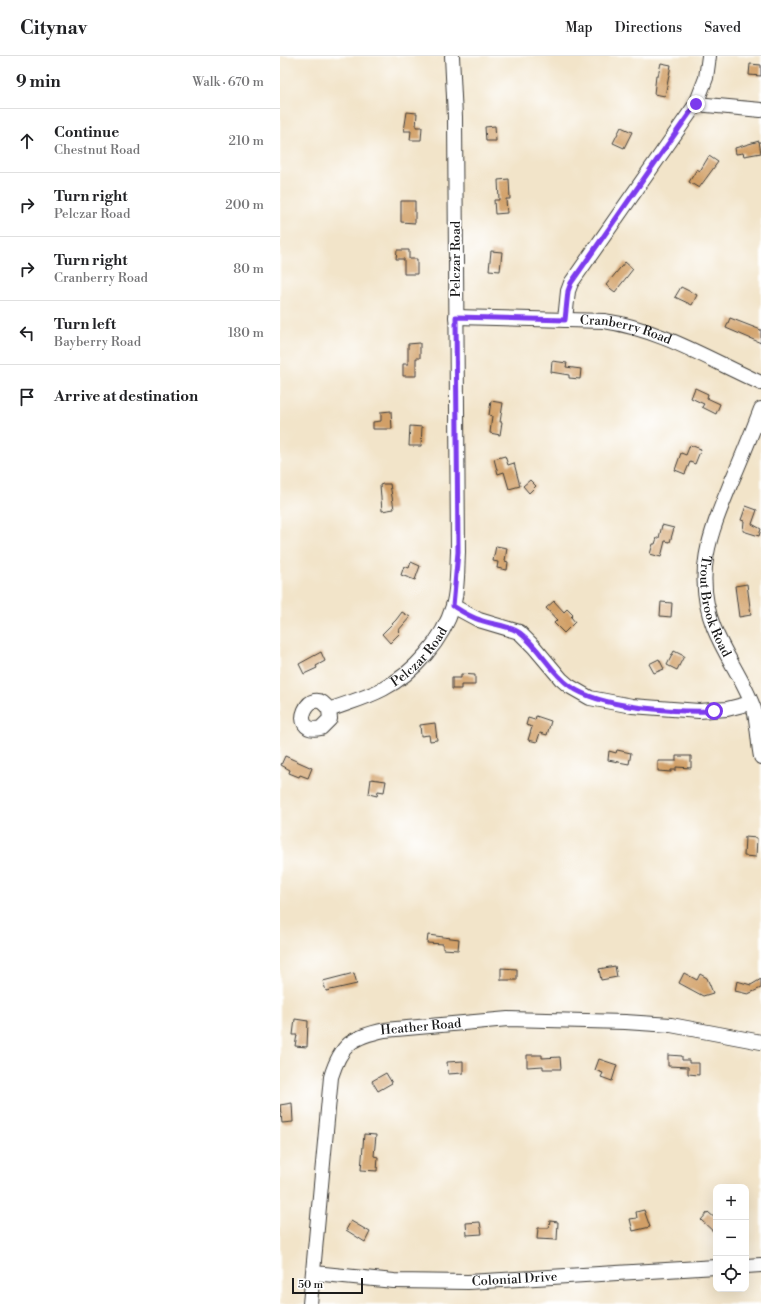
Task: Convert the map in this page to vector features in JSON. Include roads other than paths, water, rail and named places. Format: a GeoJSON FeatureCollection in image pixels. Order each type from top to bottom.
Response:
{"type":"FeatureCollection","features":[{"type":"Feature","properties":{"kind":"street","name":"Pelczar Road"},"geometry":{"type":"LineString","coordinates":[[329,710],[369,696],[399,680],[424,656],[436,639],[453,606],[458,552],[455,117],[452,56]]}},
{"type":"Feature","properties":{"kind":"street"},"geometry":{"type":"LineString","coordinates":[[565,320],[568,291],[571,283],[696,104],[706,78],[709,56]]}},
{"type":"Feature","properties":{"kind":"street"},"geometry":{"type":"LineString","coordinates":[[696,104],[761,110]]}},
{"type":"Feature","properties":{"kind":"street","name":"Cranberry Road"},"geometry":{"type":"LineString","coordinates":[[456,317],[604,321],[638,327],[761,383]]}},
{"type":"Feature","properties":{"kind":"street","name":"Trout Brook Road"},"geometry":{"type":"LineString","coordinates":[[761,409],[714,526],[705,556],[704,573],[705,589],[714,627],[739,674],[751,703],[761,757]]}},
{"type":"Feature","properties":{"kind":"street"},"geometry":{"type":"LineString","coordinates":[[453,606],[479,620],[518,632],[534,647],[561,679],[569,686],[590,698],[632,706],[700,711],[727,709],[751,703]]}},
{"type":"Feature","properties":{"kind":"street","name":"Heather Road"},"geometry":{"type":"LineString","coordinates":[[310,1304],[332,1077],[337,1058],[352,1041],[367,1034],[385,1030],[508,1020],[625,1022],[671,1025],[761,1042]]}},
{"type":"Feature","properties":{"kind":"street"},"geometry":{"type":"LineString","coordinates":[[749,1266],[761,1265]]}},
{"type":"Feature","properties":{"kind":"street","name":"Colonial Drive"},"geometry":{"type":"LineString","coordinates":[[314,1273],[394,1281],[468,1282],[713,1267]]}}]}
